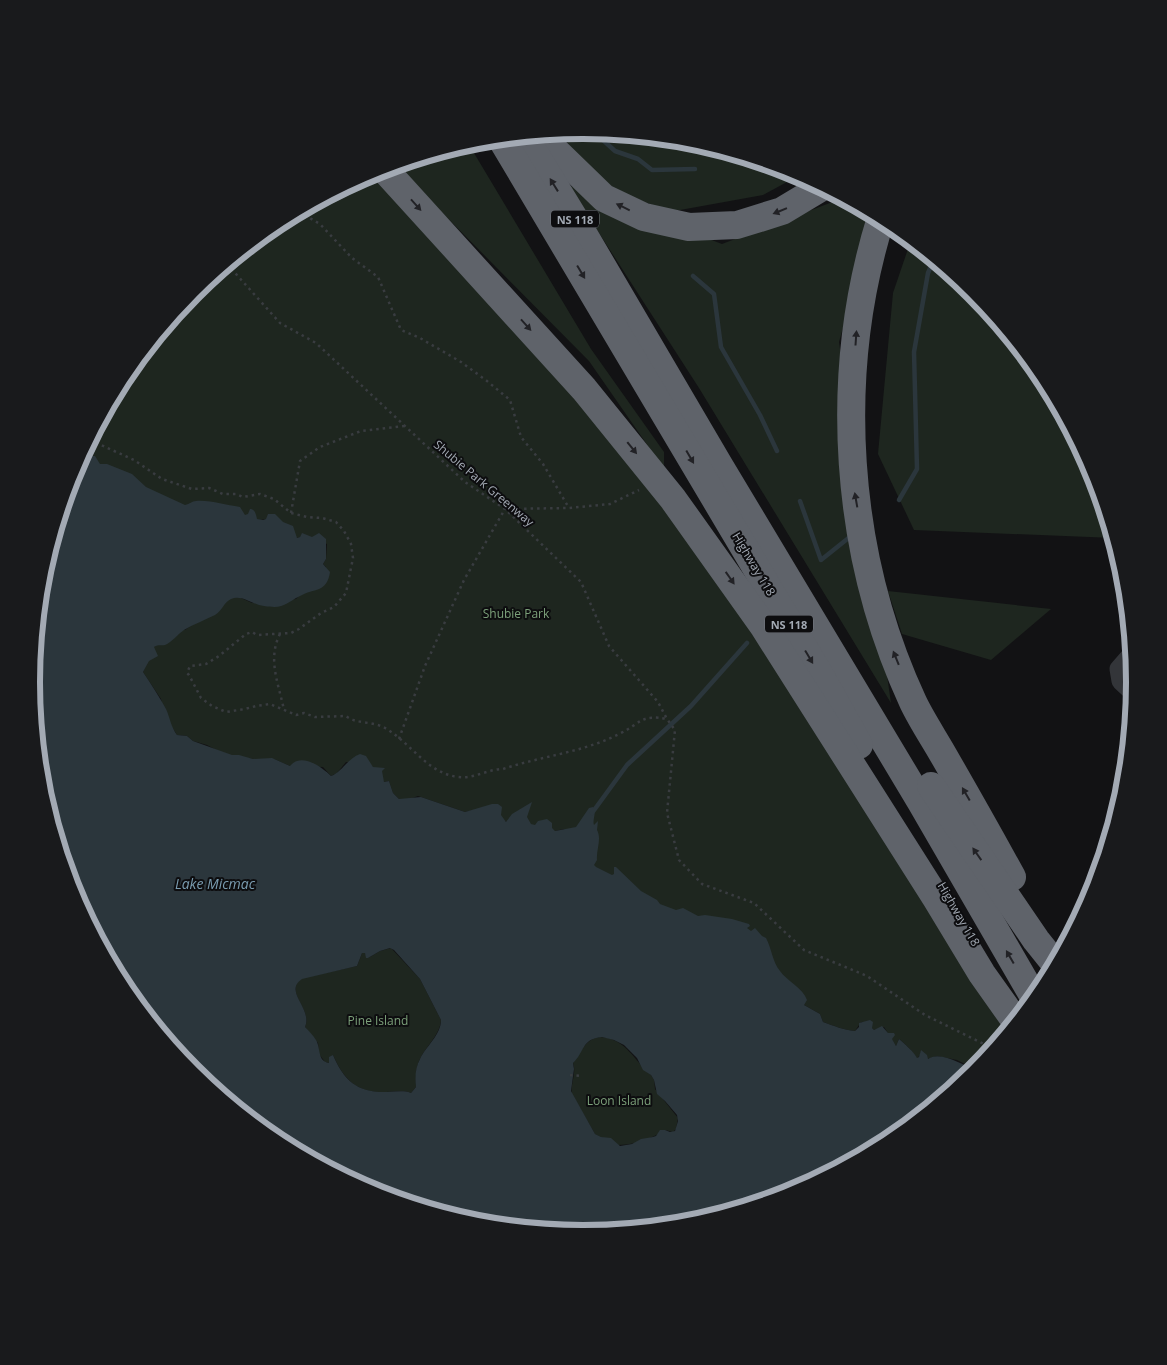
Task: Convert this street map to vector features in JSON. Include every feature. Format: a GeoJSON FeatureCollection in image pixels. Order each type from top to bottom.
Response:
{"type":"FeatureCollection","features":[{"type":"Feature","properties":{"kind":"highway"},"geometry":{"type":"LineString","coordinates":[[545,140],[604,198],[644,217],[689,227],[737,225],[782,211],[815,191]]}},
{"type":"Feature","properties":{"kind":"highway","name":"Highway 118"},"geometry":{"type":"LineString","coordinates":[[528,142],[921,802],[1030,991]]}},
{"type":"Feature","properties":{"kind":"highway","name":"Highway 118"},"geometry":{"type":"LineString","coordinates":[[505,145],[817,669],[855,738],[1015,1013]]}},
{"type":"Feature","properties":{"kind":"highway"},"geometry":{"type":"LineString","coordinates":[[489,147],[500,165],[556,230]]}},
{"type":"Feature","properties":{"kind":"highway"},"geometry":{"type":"LineString","coordinates":[[390,175],[584,389],[673,499],[764,627],[982,974],[1012,1017]]}},
{"type":"Feature","properties":{"kind":"highway"},"geometry":{"type":"LineString","coordinates":[[878,227],[871,251],[857,325],[851,406],[854,489],[867,566],[887,636],[914,703],[1056,951]]}},
{"type":"Feature","properties":{"kind":"highway"},"geometry":{"type":"LineString","coordinates":[[623,303],[681,380],[726,460],[886,719],[1051,959]]}},
{"type":"Feature","properties":{"kind":"lane"},"geometry":{"type":"LineString","coordinates":[[1126,661],[1120,669],[1121,681],[1127,686]]}},
{"type":"Feature","properties":{"kind":"path"},"geometry":{"type":"LineString","coordinates":[[306,216],[320,224],[352,258],[378,277],[401,330],[420,338],[461,362],[487,380],[510,400],[521,436],[543,464],[569,508]]}},
{"type":"Feature","properties":{"kind":"path","name":"Shubie Park Greenway"},"geometry":{"type":"LineString","coordinates":[[231,269],[280,323],[316,343],[465,482],[505,509],[581,582],[609,646],[658,702],[675,730],[667,813],[679,860],[702,884],[754,903],[804,950],[867,976],[925,1015],[988,1046]]}},
{"type":"Feature","properties":{"kind":"path"},"geometry":{"type":"LineString","coordinates":[[291,513],[300,461],[320,447],[361,431],[405,426]]}},
{"type":"Feature","properties":{"kind":"path"},"geometry":{"type":"LineString","coordinates":[[96,443],[134,460],[162,479],[192,489],[209,488],[223,494],[236,494],[244,497],[260,494],[274,499],[291,513],[336,522],[351,544],[354,558],[346,593],[334,607],[321,613],[291,633],[257,635],[252,632],[246,634],[206,664],[190,666],[187,673],[201,698],[212,706],[226,712],[270,704],[296,715],[304,713],[314,717],[326,718],[346,716],[351,720],[363,721],[386,728],[433,768],[444,774],[460,777],[478,775],[494,769],[503,769],[576,748],[591,746],[620,734],[638,721],[653,716],[668,720]]}},
{"type":"Feature","properties":{"kind":"path"},"geometry":{"type":"LineString","coordinates":[[399,740],[425,666],[464,580],[505,509],[569,508],[610,504],[643,488]]}},
{"type":"Feature","properties":{"kind":"path"},"geometry":{"type":"LineString","coordinates":[[280,634],[275,642],[274,666],[284,710]]}},
{"type":"Feature","properties":{"kind":"path"},"geometry":{"type":"LineString","coordinates":[[570,1075],[581,1076]]}},
{"type":"Feature","properties":{"kind":"green space"},"geometry":{"type":"Polygon","coordinates":[[[565,140],[619,140],[690,149],[758,168],[791,180],[763,195],[669,212],[616,190],[579,158],[565,140]]]}},
{"type":"Feature","properties":{"kind":"green space"},"geometry":{"type":"Polygon","coordinates":[[[472,150],[591,349],[664,452],[664,469],[589,361],[401,171],[472,150]]]}},
{"type":"Feature","properties":{"kind":"green space","name":"Shubie Park"},"geometry":{"type":"Polygon","coordinates":[[[379,179],[627,436],[1006,1023],[969,1066],[957,1060],[937,1056],[927,1059],[920,1052],[917,1059],[912,1051],[899,1039],[896,1046],[884,1027],[874,1030],[866,1022],[861,1022],[855,1031],[823,1022],[820,1014],[804,1005],[614,914],[564,829],[555,831],[507,822],[479,809],[465,812],[418,796],[407,800],[399,799],[393,793],[389,781],[384,782],[371,765],[346,762],[337,773],[331,776],[323,767],[290,766],[274,759],[253,759],[226,755],[207,745],[193,741],[187,736],[177,735],[172,727],[166,724],[161,699],[143,672],[154,647],[167,630],[185,630],[229,598],[239,597],[252,603],[296,599],[326,567],[323,564],[326,559],[327,544],[302,534],[297,538],[266,519],[260,520],[178,506],[88,459],[113,411],[152,352],[199,298],[225,274],[253,251],[312,212],[343,195],[379,179]]]}},
{"type":"Feature","properties":{"kind":"green space"},"geometry":{"type":"Polygon","coordinates":[[[568,185],[722,244],[835,201],[873,223],[839,342],[891,703],[699,388],[568,185]]]}},
{"type":"Feature","properties":{"kind":"green space"},"geometry":{"type":"Polygon","coordinates":[[[909,247],[942,274],[992,324],[1035,381],[1071,442],[1086,475],[1107,538],[914,530],[878,454],[893,293],[909,247]]]}},
{"type":"Feature","properties":{"kind":"green space"},"geometry":{"type":"Polygon","coordinates":[[[888,591],[1051,609],[991,660],[902,634],[888,591]]]}},
{"type":"Feature","properties":{"kind":"green space","name":"Pine Island"},"geometry":{"type":"Polygon","coordinates":[[[391,948],[420,979],[441,1020],[438,1031],[418,1062],[416,1087],[411,1093],[402,1091],[368,1091],[353,1084],[347,1078],[333,1055],[329,1063],[325,1062],[319,1054],[318,1043],[305,1027],[305,1013],[296,989],[297,984],[302,978],[357,966],[362,953],[365,953],[368,958],[380,951],[391,948]]]}},
{"type":"Feature","properties":{"kind":"green space","name":"Loon Island"},"geometry":{"type":"Polygon","coordinates":[[[600,1037],[617,1041],[651,1075],[654,1080],[655,1089],[678,1118],[676,1129],[673,1132],[665,1130],[642,1141],[617,1145],[595,1134],[572,1094],[573,1063],[587,1043],[600,1037]]]}},
{"type":"Feature","properties":{"kind":"water","name":"Lake Micmac"},"geometry":{"type":"Polygon","coordinates":[[[90,456],[95,456],[100,464],[107,464],[132,474],[146,487],[185,505],[195,501],[213,502],[240,507],[245,515],[252,509],[257,519],[263,520],[266,519],[268,514],[275,514],[283,522],[293,526],[297,538],[302,533],[312,537],[319,533],[326,539],[326,559],[323,564],[330,572],[323,587],[276,607],[260,605],[239,598],[231,599],[215,615],[184,630],[168,644],[154,647],[158,656],[149,661],[143,672],[166,709],[177,735],[187,736],[193,741],[232,755],[253,759],[272,758],[290,766],[294,762],[301,760],[311,762],[331,776],[360,754],[366,756],[373,767],[385,768],[382,771],[384,782],[389,781],[393,793],[399,799],[421,797],[465,812],[498,804],[502,807],[501,815],[506,822],[512,814],[532,802],[527,817],[531,824],[535,825],[538,821],[547,819],[552,823],[552,828],[555,831],[576,827],[589,808],[593,807],[595,812],[594,825],[598,821],[597,830],[599,837],[597,860],[594,865],[596,867],[612,875],[614,874],[614,867],[616,867],[641,891],[657,900],[660,904],[676,910],[683,908],[698,916],[705,915],[732,919],[749,924],[750,926],[747,928],[751,931],[755,928],[766,938],[780,971],[805,996],[807,1000],[804,1005],[820,1014],[823,1022],[855,1031],[859,1027],[859,1023],[870,1020],[873,1022],[872,1028],[874,1030],[882,1026],[888,1033],[894,1033],[895,1035],[892,1039],[896,1046],[899,1039],[917,1058],[921,1050],[927,1055],[928,1059],[939,1056],[968,1067],[914,1114],[855,1153],[824,1170],[791,1185],[724,1207],[690,1216],[619,1225],[548,1225],[513,1221],[477,1216],[409,1197],[343,1170],[312,1153],[253,1114],[199,1067],[175,1041],[152,1013],[113,954],[81,890],[69,857],[50,789],[41,718],[41,647],[45,612],[50,576],[59,542],[69,508],[90,456]],[[390,948],[380,951],[368,958],[366,958],[365,953],[362,953],[357,966],[302,979],[297,984],[296,989],[305,1013],[305,1027],[318,1043],[321,1057],[325,1062],[329,1063],[329,1057],[333,1055],[342,1072],[353,1084],[360,1088],[377,1092],[402,1091],[411,1093],[416,1087],[418,1062],[439,1031],[441,1020],[420,979],[390,948]],[[602,1037],[590,1040],[573,1063],[571,1091],[595,1134],[611,1138],[620,1146],[656,1136],[660,1130],[675,1131],[678,1121],[677,1115],[657,1094],[651,1075],[643,1070],[637,1058],[624,1045],[602,1037]]]}},
{"type":"Feature","properties":{"kind":"waterway"},"geometry":{"type":"LineString","coordinates":[[602,140],[615,151],[638,159],[652,170],[695,169]]}},
{"type":"Feature","properties":{"kind":"waterway"},"geometry":{"type":"LineString","coordinates":[[899,500],[917,469],[914,352],[928,273],[931,265]]}},
{"type":"Feature","properties":{"kind":"waterway"},"geometry":{"type":"LineString","coordinates":[[693,276],[714,294],[721,347],[760,415],[777,451]]}},
{"type":"Feature","properties":{"kind":"waterway"},"geometry":{"type":"LineString","coordinates":[[800,501],[821,560],[851,536]]}},
{"type":"Feature","properties":{"kind":"waterway"},"geometry":{"type":"LineString","coordinates":[[592,813],[627,765],[691,706],[747,643]]}}]}
